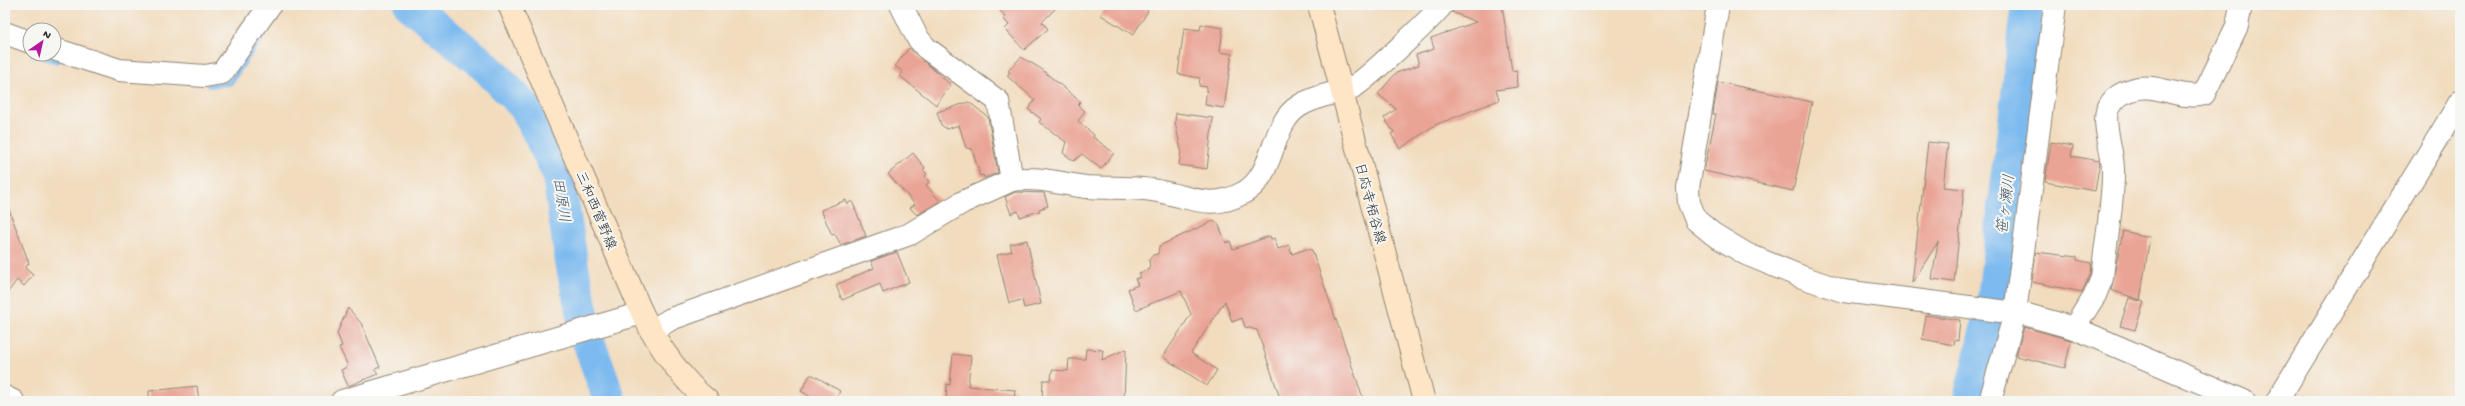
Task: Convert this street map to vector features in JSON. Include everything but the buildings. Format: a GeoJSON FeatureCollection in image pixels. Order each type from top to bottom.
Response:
{"type":"FeatureCollection","features":[{"type":"Feature","properties":{"kind":"main road","name":"三和西菅野線"},"geometry":{"type":"LineString","coordinates":[[509,5],[646,322],[682,376],[708,401]]}},
{"type":"Feature","properties":{"kind":"main road","name":"日応寺栢谷線"},"geometry":{"type":"LineString","coordinates":[[1318,5],[1424,401]]}},
{"type":"Feature","properties":{"kind":"street"},"geometry":{"type":"LineString","coordinates":[[62,52],[119,70],[204,76],[222,73],[270,5]]}},
{"type":"Feature","properties":{"kind":"street"},"geometry":{"type":"LineString","coordinates":[[901,5],[917,37],[926,48],[998,101],[1012,180]]}},
{"type":"Feature","properties":{"kind":"street"},"geometry":{"type":"LineString","coordinates":[[342,401],[585,330],[671,319],[910,234],[962,202],[1012,180],[1027,178],[1087,187],[1127,187],[1162,192],[1191,201],[1223,201],[1254,186],[1261,176],[1287,118],[1296,108],[1319,95],[1354,86],[1367,76],[1442,5]]}},
{"type":"Feature","properties":{"kind":"street"},"geometry":{"type":"LineString","coordinates":[[1718,5],[1688,188],[1689,203],[1696,220],[1713,234],[1746,254],[1802,277],[1842,291],[2010,313],[2074,328],[2244,401]]}},
{"type":"Feature","properties":{"kind":"street"},"geometry":{"type":"LineString","coordinates":[[1990,401],[2010,313],[2055,5]]}},
{"type":"Feature","properties":{"kind":"street"},"geometry":{"type":"LineString","coordinates":[[2074,328],[2095,295],[2102,278],[2113,169],[2107,113],[2111,102],[2118,95],[2137,88],[2167,91],[2196,97],[2204,94],[2237,26],[2241,5]]}},
{"type":"Feature","properties":{"kind":"street"},"geometry":{"type":"LineString","coordinates":[[5,33],[22,39]]}},
{"type":"Feature","properties":{"kind":"street"},"geometry":{"type":"LineString","coordinates":[[2277,401],[2460,102]]}},
{"type":"Feature","properties":{"kind":"street"},"geometry":{"type":"LineString","coordinates":[[5,397],[13,401]]}},
{"type":"Feature","properties":{"kind":"waterway"},"geometry":{"type":"LineString","coordinates":[[273,19],[285,5]]}},
{"type":"Feature","properties":{"kind":"waterway","name":"田原川"},"geometry":{"type":"LineString","coordinates":[[410,5],[484,65],[526,108],[558,173],[572,265],[588,340],[610,401]]}},
{"type":"Feature","properties":{"kind":"waterway","name":"笹ヶ瀬川"},"geometry":{"type":"LineString","coordinates":[[1969,401],[1993,303],[2028,5]]}},
{"type":"Feature","properties":{"kind":"waterway"},"geometry":{"type":"LineString","coordinates":[[209,85],[230,83],[265,31]]}}]}
